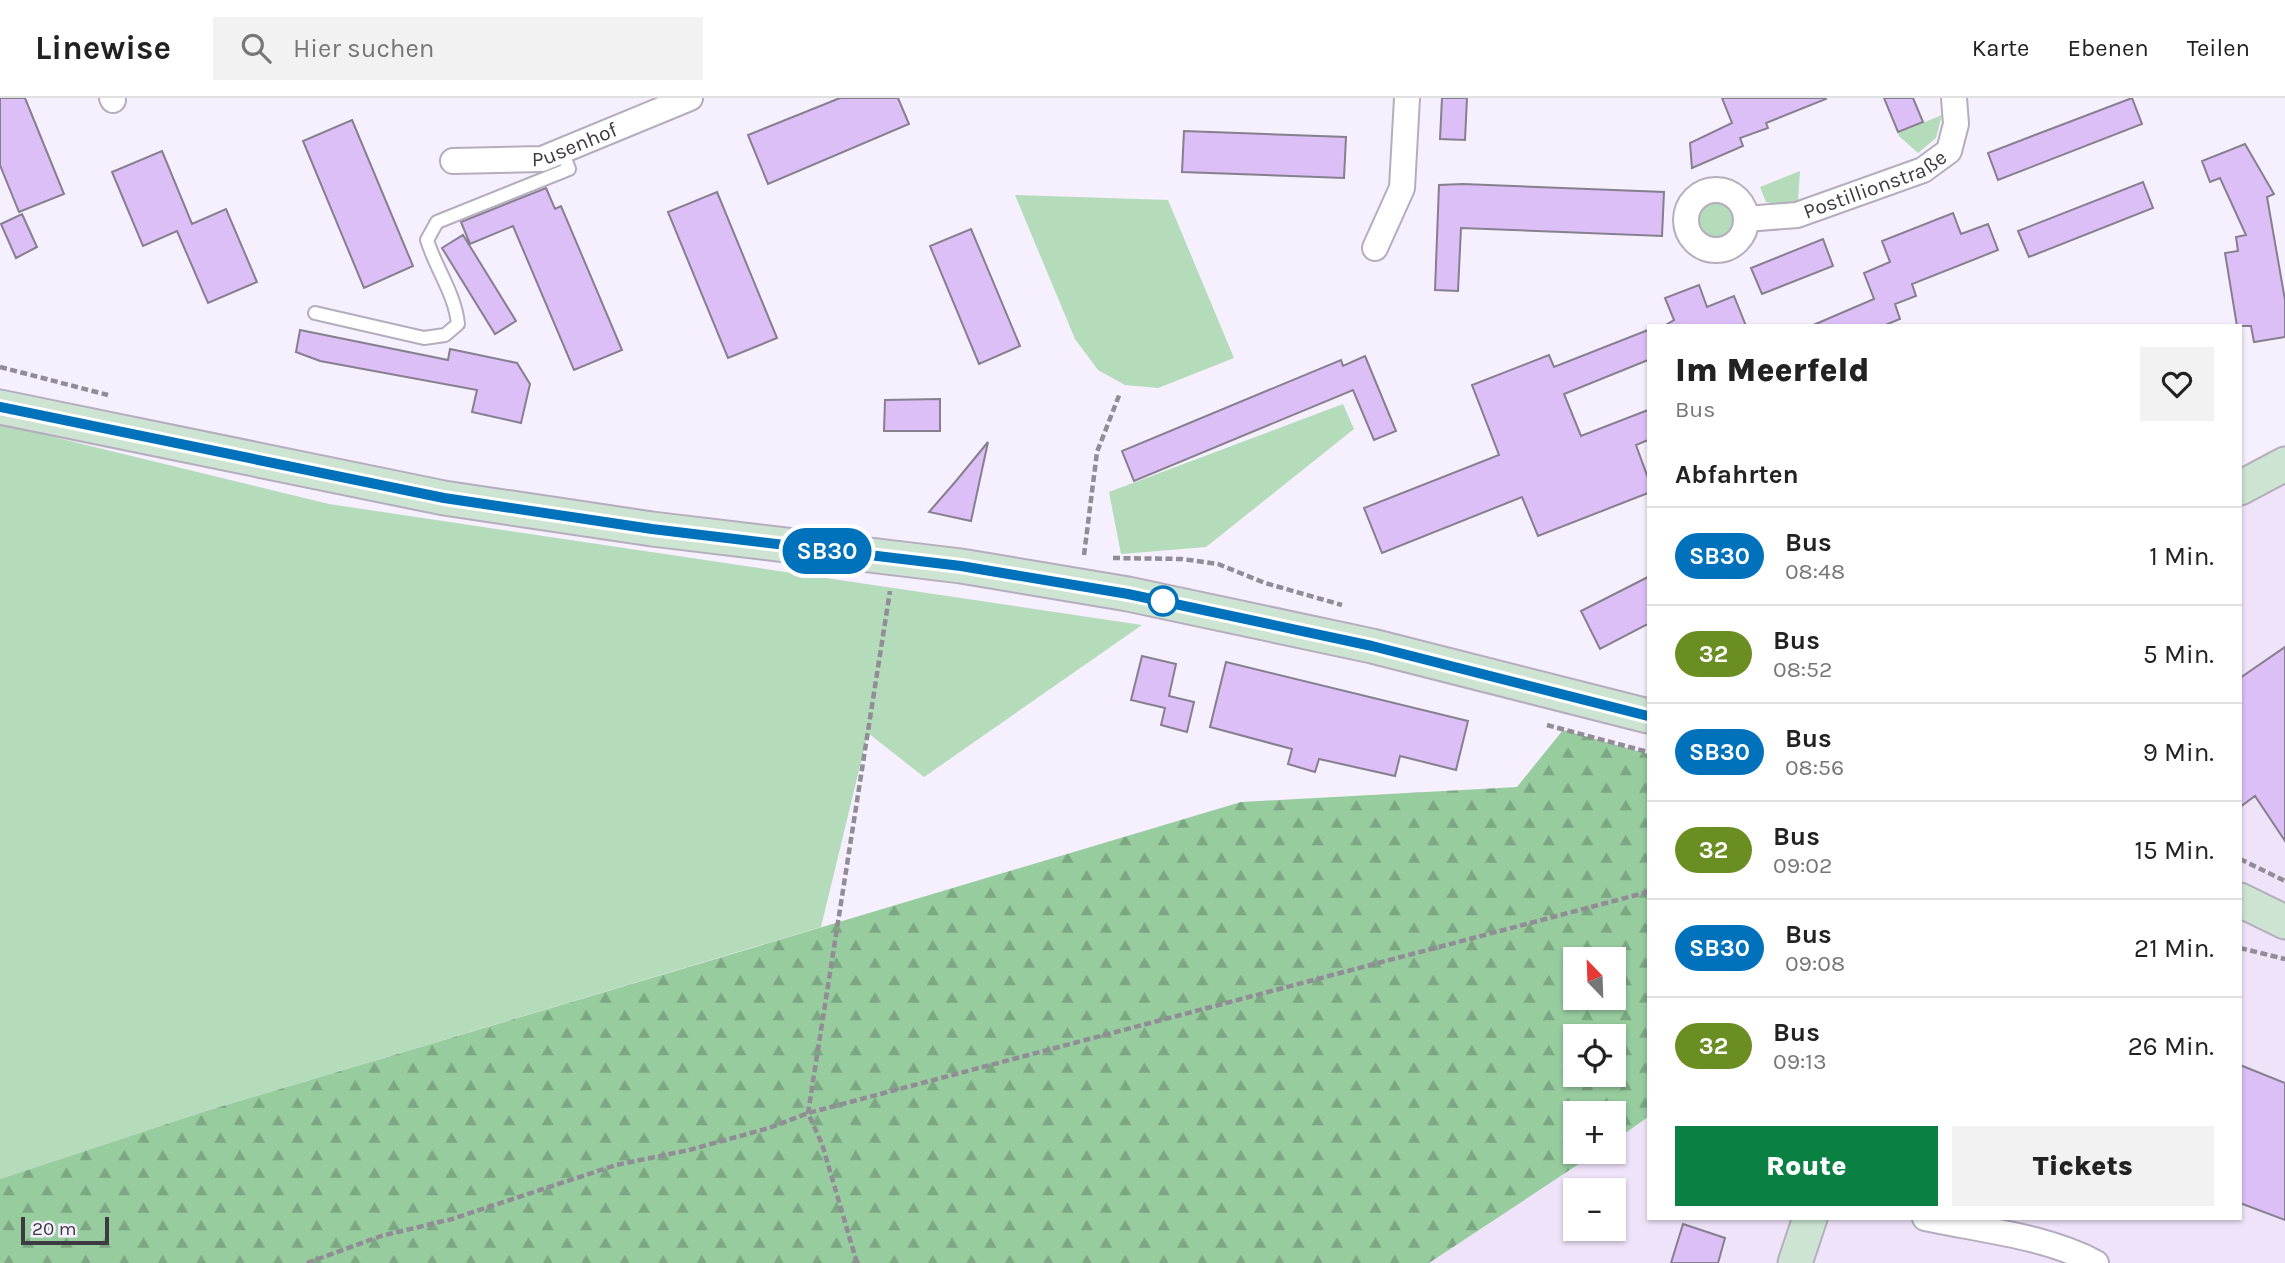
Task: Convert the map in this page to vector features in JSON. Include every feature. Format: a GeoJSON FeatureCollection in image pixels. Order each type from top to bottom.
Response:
{"type":"FeatureCollection","features":[{"type":"Feature","properties":{"kind":"main road"},"geometry":{"type":"LineString","coordinates":[[0,408],[444,498],[652,529],[961,566],[1128,594],[1372,646],[1647,716]]}},
{"type":"Feature","properties":{"kind":"main road"},"geometry":{"type":"LineString","coordinates":[[2242,487],[2285,464]]}},
{"type":"Feature","properties":{"kind":"main road"},"geometry":{"type":"LineString","coordinates":[[2242,901],[2285,922]]}},
{"type":"Feature","properties":{"kind":"main road"},"geometry":{"type":"LineString","coordinates":[[1795,1263],[1809,1220]]}},
{"type":"Feature","properties":{"kind":"street","name":"Pusenhof"},"geometry":{"type":"LineString","coordinates":[[453,161],[542,159],[690,98]]}},
{"type":"Feature","properties":{"kind":"street"},"geometry":{"type":"LineString","coordinates":[[1375,248],[1402,188],[1407,98]]}},
{"type":"Feature","properties":{"kind":"street","name":"Postillionstraße"},"geometry":{"type":"LineString","coordinates":[[1746,219],[1797,215],[1923,170],[1949,150],[1956,124],[1954,98]]}},
{"type":"Feature","properties":{"kind":"street"},"geometry":{"type":"LineString","coordinates":[[1935,1220],[2029,1240],[2083,1256],[2096,1263]]}},
{"type":"Feature","properties":{"kind":"lane"},"geometry":{"type":"LineString","coordinates":[[315,313],[424,338],[444,335],[458,324],[456,305],[433,263],[427,240],[437,222],[569,169],[562,151]]}},
{"type":"Feature","properties":{"kind":"path"},"geometry":{"type":"LineString","coordinates":[[0,367],[118,397]]}},
{"type":"Feature","properties":{"kind":"path"},"geometry":{"type":"LineString","coordinates":[[1083,559],[1097,453],[1120,393]]}},
{"type":"Feature","properties":{"kind":"path"},"geometry":{"type":"LineString","coordinates":[[857,1263],[821,1144],[808,1112],[890,591]]}},
{"type":"Feature","properties":{"kind":"path"},"geometry":{"type":"LineString","coordinates":[[2242,860],[2285,881]]}},
{"type":"Feature","properties":{"kind":"path"},"geometry":{"type":"LineString","coordinates":[[307,1263],[381,1236],[452,1219],[616,1165],[756,1131],[808,1112],[1647,892]]}},
{"type":"Feature","properties":{"kind":"path"},"geometry":{"type":"LineString","coordinates":[[2242,948],[2285,959]]}},
{"type":"Feature","properties":{"kind":"shaded area"},"geometry":{"type":"Polygon","coordinates":[[[2285,466],[2285,1263],[1429,1263],[1579,1164],[1626,1164],[1626,1133],[1647,1118],[1647,1220],[2242,1220],[2242,488],[2285,466]]]}},
{"type":"Feature","properties":{"kind":"green space"},"geometry":{"type":"Polygon","coordinates":[[[1942,115],[1936,138],[1918,153],[1899,136],[1898,133],[1942,115]]]}},
{"type":"Feature","properties":{"kind":"green space"},"geometry":{"type":"Polygon","coordinates":[[[1800,171],[1798,201],[1781,205],[1766,202],[1760,187],[1800,171]]]}},
{"type":"Feature","properties":{"kind":"green space"},"geometry":{"type":"Polygon","coordinates":[[[1015,195],[1168,200],[1234,358],[1158,388],[1125,385],[1098,370],[1075,339],[1015,195]]]}},
{"type":"Feature","properties":{"kind":"green space"},"geometry":{"type":"Polygon","coordinates":[[[1714,201],[1727,207],[1733,220],[1727,233],[1714,239],[1701,233],[1695,220],[1701,207],[1714,201]]]}},
{"type":"Feature","properties":{"kind":"green space"},"geometry":{"type":"Polygon","coordinates":[[[1343,404],[1354,429],[1206,547],[1121,554],[1109,492],[1343,404]]]}},
{"type":"Feature","properties":{"kind":"green space"},"geometry":{"type":"Polygon","coordinates":[[[0,424],[329,504],[1142,625],[924,777],[868,733],[821,927],[206,1111],[0,1179],[0,424]]]}},
{"type":"Feature","properties":{"kind":"green space"},"geometry":{"type":"Polygon","coordinates":[[[1563,730],[1647,754],[1647,1118],[1626,1133],[1626,1101],[1563,1101],[1563,1164],[1579,1164],[1429,1263],[0,1263],[0,1179],[206,1111],[1241,802],[1517,787],[1563,730]]]}},
{"type":"Feature","properties":{"kind":"building"},"geometry":{"type":"Polygon","coordinates":[[[0,98],[25,98],[64,194],[19,212],[0,165],[0,98]]]}},
{"type":"Feature","properties":{"kind":"building"},"geometry":{"type":"Polygon","coordinates":[[[840,98],[898,98],[909,124],[768,184],[748,135],[840,98]]]}},
{"type":"Feature","properties":{"kind":"building"},"geometry":{"type":"Polygon","coordinates":[[[1442,98],[1467,98],[1465,140],[1440,139],[1442,98]]]}},
{"type":"Feature","properties":{"kind":"building"},"geometry":{"type":"Polygon","coordinates":[[[1722,98],[1826,99],[1766,123],[1768,128],[1740,138],[1743,146],[1692,168],[1690,143],[1732,123],[1722,98]]]}},
{"type":"Feature","properties":{"kind":"building"},"geometry":{"type":"Polygon","coordinates":[[[1884,98],[1913,98],[1923,122],[1898,132],[1884,98]]]}},
{"type":"Feature","properties":{"kind":"building"},"geometry":{"type":"Polygon","coordinates":[[[2132,98],[2142,124],[1998,180],[1988,153],[2132,98]]]}},
{"type":"Feature","properties":{"kind":"building"},"geometry":{"type":"Polygon","coordinates":[[[352,120],[413,266],[364,288],[303,141],[352,120]]]}},
{"type":"Feature","properties":{"kind":"building"},"geometry":{"type":"Polygon","coordinates":[[[1184,131],[1346,137],[1344,178],[1182,172],[1184,131]]]}},
{"type":"Feature","properties":{"kind":"building"},"geometry":{"type":"Polygon","coordinates":[[[2245,144],[2274,194],[2267,197],[2285,300],[2285,337],[2254,342],[2251,326],[2237,324],[2225,253],[2238,251],[2236,237],[2246,235],[2220,178],[2210,182],[2202,161],[2245,144]]]}},
{"type":"Feature","properties":{"kind":"building"},"geometry":{"type":"Polygon","coordinates":[[[162,151],[192,224],[226,209],[257,282],[208,303],[177,231],[143,246],[112,172],[162,151]]]}},
{"type":"Feature","properties":{"kind":"building"},"geometry":{"type":"Polygon","coordinates":[[[2143,182],[2153,208],[2029,257],[2018,231],[2143,182]]]}},
{"type":"Feature","properties":{"kind":"building"},"geometry":{"type":"Polygon","coordinates":[[[1439,185],[1664,192],[1662,236],[1461,228],[1458,291],[1435,290],[1439,185]]]}},
{"type":"Feature","properties":{"kind":"building"},"geometry":{"type":"Polygon","coordinates":[[[546,188],[555,209],[561,206],[622,350],[574,370],[513,226],[470,244],[461,222],[546,188]]]}},
{"type":"Feature","properties":{"kind":"building"},"geometry":{"type":"Polygon","coordinates":[[[717,192],[777,338],[728,358],[668,212],[717,192]]]}},
{"type":"Feature","properties":{"kind":"building"},"geometry":{"type":"Polygon","coordinates":[[[1953,213],[1961,234],[1988,224],[1998,250],[1912,284],[1916,296],[1895,304],[1900,319],[1888,324],[1816,324],[1874,299],[1864,273],[1890,262],[1882,241],[1953,213]]]}},
{"type":"Feature","properties":{"kind":"building"},"geometry":{"type":"Polygon","coordinates":[[[22,214],[37,247],[16,258],[1,224],[22,214]]]}},
{"type":"Feature","properties":{"kind":"building"},"geometry":{"type":"Polygon","coordinates":[[[971,229],[1020,346],[979,364],[930,246],[971,229]]]}},
{"type":"Feature","properties":{"kind":"building"},"geometry":{"type":"Polygon","coordinates":[[[463,235],[516,321],[495,334],[442,248],[463,235]]]}},
{"type":"Feature","properties":{"kind":"building"},"geometry":{"type":"Polygon","coordinates":[[[1823,239],[1833,266],[1762,294],[1751,268],[1823,239]]]}},
{"type":"Feature","properties":{"kind":"building"},"geometry":{"type":"Polygon","coordinates":[[[1699,285],[1707,307],[1734,296],[1745,324],[1667,324],[1674,320],[1665,298],[1699,285]]]}},
{"type":"Feature","properties":{"kind":"building"},"geometry":{"type":"Polygon","coordinates":[[[300,330],[448,360],[450,349],[517,363],[530,384],[521,423],[472,412],[477,390],[320,361],[296,352],[300,330]]]}},
{"type":"Feature","properties":{"kind":"building"},"geometry":{"type":"Polygon","coordinates":[[[1647,330],[1647,360],[1564,394],[1581,436],[1647,410],[1647,440],[1636,445],[1647,475],[1647,493],[1538,536],[1522,497],[1382,553],[1364,508],[1499,455],[1472,385],[1549,355],[1554,367],[1647,330]]]}},
{"type":"Feature","properties":{"kind":"building"},"geometry":{"type":"Polygon","coordinates":[[[1365,356],[1396,431],[1374,440],[1353,390],[1134,481],[1122,451],[1341,360],[1343,366],[1365,356]]]}},
{"type":"Feature","properties":{"kind":"building"},"geometry":{"type":"Polygon","coordinates":[[[940,399],[940,431],[884,431],[885,400],[940,399]]]}},
{"type":"Feature","properties":{"kind":"building"},"geometry":{"type":"Polygon","coordinates":[[[988,442],[971,521],[929,512],[956,481],[988,442]]]}},
{"type":"Feature","properties":{"kind":"building"},"geometry":{"type":"Polygon","coordinates":[[[1647,578],[1647,625],[1600,649],[1581,611],[1647,578]]]}},
{"type":"Feature","properties":{"kind":"building"},"geometry":{"type":"Polygon","coordinates":[[[2285,647],[2285,841],[2255,796],[2242,806],[2242,677],[2285,647]]]}},
{"type":"Feature","properties":{"kind":"building"},"geometry":{"type":"Polygon","coordinates":[[[1142,656],[1176,664],[1169,696],[1194,702],[1187,732],[1161,725],[1165,708],[1131,700],[1142,656]]]}},
{"type":"Feature","properties":{"kind":"building"},"geometry":{"type":"Polygon","coordinates":[[[1226,662],[1468,721],[1456,770],[1400,756],[1395,776],[1319,759],[1315,772],[1288,764],[1292,749],[1210,727],[1226,662]]]}},
{"type":"Feature","properties":{"kind":"building"},"geometry":{"type":"Polygon","coordinates":[[[2242,1066],[2285,1083],[2285,1220],[2242,1204],[2242,1066]]]}},
{"type":"Feature","properties":{"kind":"building"},"geometry":{"type":"Polygon","coordinates":[[[1683,1224],[1725,1238],[1718,1263],[1671,1263],[1683,1224]]]}},
{"type":"Feature","properties":{"kind":"bus line","name":"SB30"},"geometry":{"type":"LineString","coordinates":[[0,407],[444,498],[652,529],[893,560],[961,566],[1128,594],[1372,646],[1647,716]]}}]}
